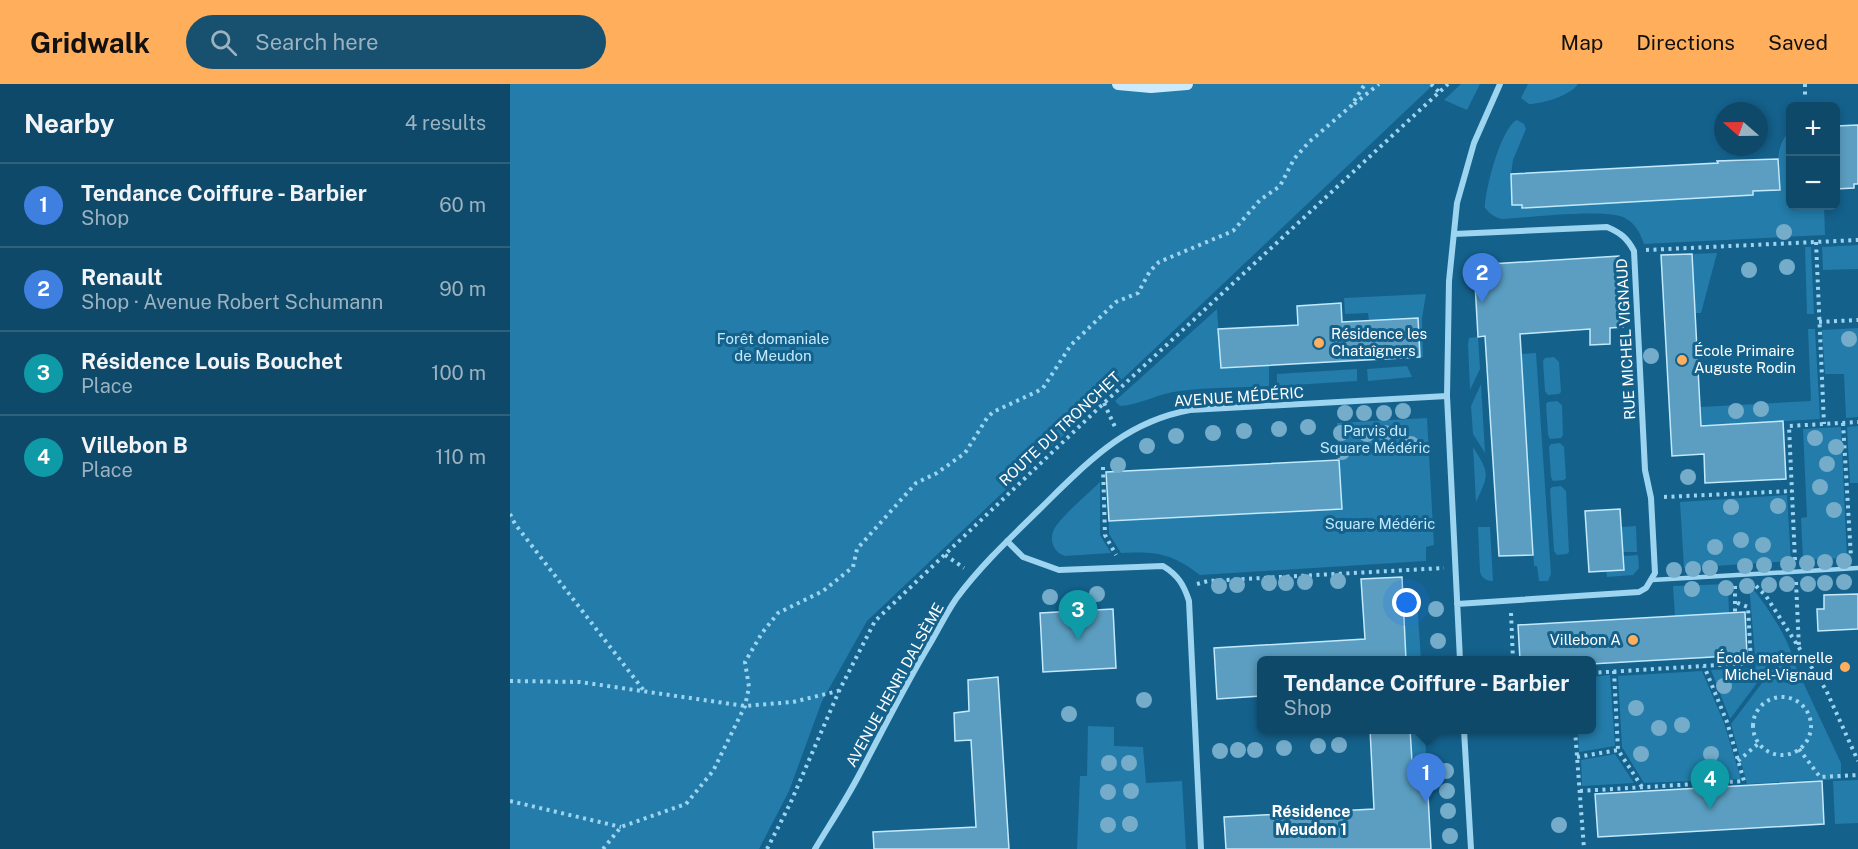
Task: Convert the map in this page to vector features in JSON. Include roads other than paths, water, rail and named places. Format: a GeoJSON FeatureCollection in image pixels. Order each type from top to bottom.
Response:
{"type":"FeatureCollection","features":[{"type":"Feature","properties":{"kind":"main road"},"geometry":{"type":"LineString","coordinates":[[1118,84],[1151,87],[1187,84]]}},
{"type":"Feature","properties":{"kind":"street"},"geometry":{"type":"LineString","coordinates":[[1460,656],[1447,396],[1449,281],[1457,203],[1474,143],[1500,84]]}},
{"type":"Feature","properties":{"kind":"street","name":"RUE MICHEL VIGNAUD"},"geometry":{"type":"LineString","coordinates":[[1454,234],[1607,227],[1621,233],[1629,241],[1634,251],[1645,470],[1651,498],[1655,573],[1652,580]]}},
{"type":"Feature","properties":{"kind":"street","name":"AVENUE MÉDÉRIC"},"geometry":{"type":"LineString","coordinates":[[1007,541],[1070,479],[1120,437],[1151,420],[1169,414],[1190,410],[1447,396]]}},
{"type":"Feature","properties":{"kind":"street"},"geometry":{"type":"LineString","coordinates":[[1007,541],[1023,557],[1059,570],[1163,567],[1172,572],[1185,588],[1189,601],[1201,849]]}},
{"type":"Feature","properties":{"kind":"street","name":"AVENUE HENRI DALSÈME"},"geometry":{"type":"LineString","coordinates":[[815,849],[858,777],[909,678],[954,601],[974,575],[1007,541]]}},
{"type":"Feature","properties":{"kind":"street"},"geometry":{"type":"LineString","coordinates":[[1457,604],[1639,592],[1646,588],[1652,580]]}},
{"type":"Feature","properties":{"kind":"street"},"geometry":{"type":"LineString","coordinates":[[1464,734],[1472,849]]}},
{"type":"Feature","properties":{"kind":"lane"},"geometry":{"type":"LineString","coordinates":[[1652,580],[1855,568]]}},
{"type":"Feature","properties":{"kind":"place","name":"Renault"},"geometry":{"type":"Point","coordinates":[1482,303]}},
{"type":"Feature","properties":{"kind":"place","name":"Résidence les Chataîgners"},"geometry":{"type":"Point","coordinates":[1319,343]}},
{"type":"Feature","properties":{"kind":"place","name":"École Primaire Auguste Rodin"},"geometry":{"type":"Point","coordinates":[1682,360]}},
{"type":"Feature","properties":{"kind":"place","name":"Résidence Louis Bouchet"},"geometry":{"type":"Point","coordinates":[1078,640]}},
{"type":"Feature","properties":{"kind":"place","name":"Villebon A"},"geometry":{"type":"Point","coordinates":[1633,640]}},
{"type":"Feature","properties":{"kind":"place","name":"École maternelle Michel-Vignaud"},"geometry":{"type":"Point","coordinates":[1845,667]}},
{"type":"Feature","properties":{"kind":"place","name":"Tendance Coiffure - Barbier"},"geometry":{"type":"Point","coordinates":[1426,803]}},
{"type":"Feature","properties":{"kind":"place","name":"Villebon B"},"geometry":{"type":"Point","coordinates":[1710,809]}},
{"type":"Feature","properties":{"kind":"district","name":"Résidence Meudon 1"},"geometry":{"type":"Point","coordinates":[1311,820]}},
{"type":"Feature","properties":{"kind":"park label","name":"Forêt domaniale de Meudon"},"geometry":{"type":"Point","coordinates":[773,348]}},
{"type":"Feature","properties":{"kind":"park label","name":"Parvis du Square Médéric"},"geometry":{"type":"Point","coordinates":[1375,440]}},
{"type":"Feature","properties":{"kind":"park label","name":"Square Médéric"},"geometry":{"type":"Point","coordinates":[1380,524]}}]}
